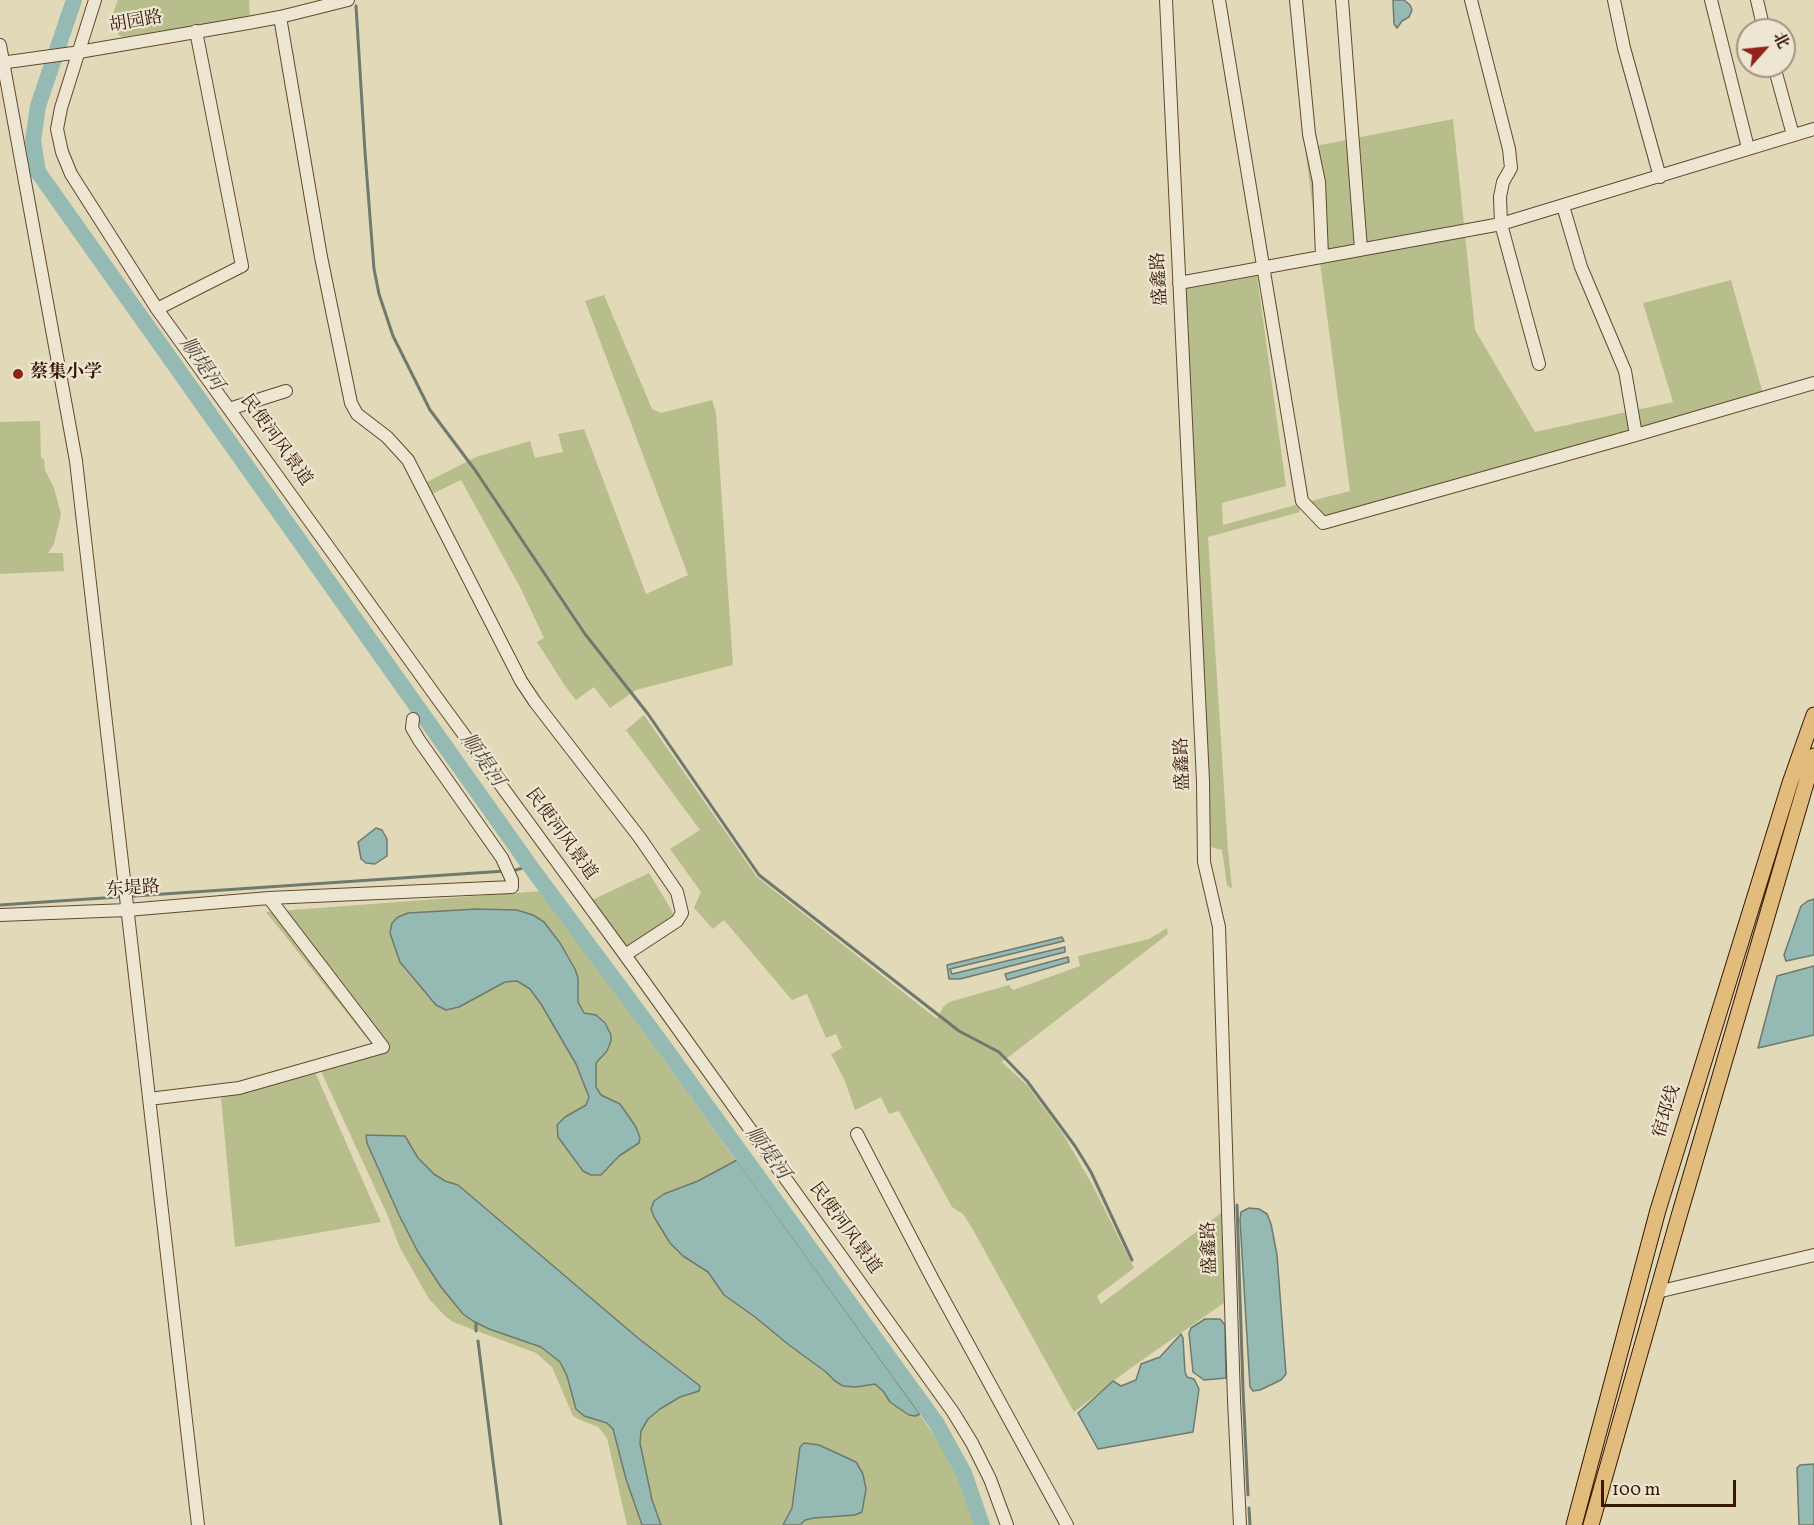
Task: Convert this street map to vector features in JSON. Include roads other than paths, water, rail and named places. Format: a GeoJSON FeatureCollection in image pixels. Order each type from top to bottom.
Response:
{"type":"FeatureCollection","features":[{"type":"Feature","properties":{"kind":"main road","name":"宿邳线"},"geometry":{"type":"LineString","coordinates":[[1574,1525],[1658,1210],[1790,783],[1814,715]]}},
{"type":"Feature","properties":{"kind":"main road"},"geometry":{"type":"LineString","coordinates":[[1591,1525],[1814,756]]}},
{"type":"Feature","properties":{"kind":"street","name":"民便河风景道"},"geometry":{"type":"LineString","coordinates":[[94,0],[76,52],[57,129],[62,152],[71,174],[157,309],[953,1412],[981,1461],[1007,1525]]}},
{"type":"Feature","properties":{"kind":"street","name":"胡园路"},"geometry":{"type":"LineString","coordinates":[[2,62],[76,52],[280,17],[348,0]]}},
{"type":"Feature","properties":{"kind":"street","name":"盛鑫路"},"geometry":{"type":"LineString","coordinates":[[1166,0],[1203,781],[1204,862],[1219,927],[1240,1525]]}},
{"type":"Feature","properties":{"kind":"street"},"geometry":{"type":"LineString","coordinates":[[1219,0],[1302,501],[1323,523],[1814,383]]}},
{"type":"Feature","properties":{"kind":"street"},"geometry":{"type":"LineString","coordinates":[[1296,0],[1308,124],[1319,182],[1322,256]]}},
{"type":"Feature","properties":{"kind":"street"},"geometry":{"type":"LineString","coordinates":[[1342,0],[1361,249]]}},
{"type":"Feature","properties":{"kind":"street"},"geometry":{"type":"LineString","coordinates":[[1471,0],[1509,149],[1511,168],[1503,182],[1500,197],[1501,224],[1539,364]]}},
{"type":"Feature","properties":{"kind":"street"},"geometry":{"type":"LineString","coordinates":[[1614,0],[1624,48],[1660,177]]}},
{"type":"Feature","properties":{"kind":"street"},"geometry":{"type":"LineString","coordinates":[[1711,0],[1748,148]]}},
{"type":"Feature","properties":{"kind":"street"},"geometry":{"type":"LineString","coordinates":[[1757,0],[1761,18]]}},
{"type":"Feature","properties":{"kind":"street"},"geometry":{"type":"LineString","coordinates":[[280,17],[321,257],[351,404],[357,414],[387,437],[408,460],[521,681],[646,846],[677,892],[682,913],[677,921],[625,955]]}},
{"type":"Feature","properties":{"kind":"street"},"geometry":{"type":"LineString","coordinates":[[157,309],[242,266],[196,32]]}},
{"type":"Feature","properties":{"kind":"street"},"geometry":{"type":"LineString","coordinates":[[0,45],[76,461],[198,1525]]}},
{"type":"Feature","properties":{"kind":"street"},"geometry":{"type":"LineString","coordinates":[[1777,78],[1793,135]]}},
{"type":"Feature","properties":{"kind":"street"},"geometry":{"type":"LineString","coordinates":[[1179,283],[1501,224],[1814,129]]}},
{"type":"Feature","properties":{"kind":"street"},"geometry":{"type":"LineString","coordinates":[[1563,206],[1581,267],[1625,371],[1636,435]]}},
{"type":"Feature","properties":{"kind":"street"},"geometry":{"type":"LineString","coordinates":[[229,409],[286,391]]}},
{"type":"Feature","properties":{"kind":"street","name":"东堤路"},"geometry":{"type":"LineString","coordinates":[[0,915],[127,909],[268,898],[512,887],[502,858],[419,740],[412,728],[412,719]]}},
{"type":"Feature","properties":{"kind":"street"},"geometry":{"type":"LineString","coordinates":[[149,1099],[239,1088],[382,1047],[268,898]]}},
{"type":"Feature","properties":{"kind":"street"},"geometry":{"type":"LineString","coordinates":[[857,1134],[932,1278],[1067,1525]]}},
{"type":"Feature","properties":{"kind":"street"},"geometry":{"type":"LineString","coordinates":[[1657,1292],[1814,1255]]}},
{"type":"Feature","properties":{"kind":"water"},"geometry":{"type":"Polygon","coordinates":[[[1393,0],[1404,0],[1412,10],[1409,17],[1397,28],[1394,24],[1393,0]]]}},
{"type":"Feature","properties":{"kind":"water"},"geometry":{"type":"Polygon","coordinates":[[[376,828],[382,830],[387,839],[387,856],[375,864],[366,863],[361,859],[358,842],[376,828]]]}},
{"type":"Feature","properties":{"kind":"water"},"geometry":{"type":"Polygon","coordinates":[[[1814,899],[1814,955],[1786,961],[1784,955],[1801,906],[1814,899]]]}},
{"type":"Feature","properties":{"kind":"water"},"geometry":{"type":"Polygon","coordinates":[[[477,909],[517,910],[533,915],[544,922],[575,969],[578,978],[578,1002],[584,1013],[596,1015],[605,1023],[611,1035],[607,1051],[596,1063],[596,1087],[601,1095],[620,1104],[636,1127],[640,1138],[639,1143],[619,1156],[601,1175],[591,1175],[583,1171],[558,1137],[557,1125],[565,1117],[586,1105],[589,1097],[576,1064],[530,989],[517,981],[505,982],[459,1007],[446,1010],[436,1005],[400,962],[390,933],[392,923],[398,917],[408,913],[477,909]]]}},
{"type":"Feature","properties":{"kind":"water"},"geometry":{"type":"Polygon","coordinates":[[[1062,937],[1064,941],[950,969],[952,974],[1065,947],[1065,952],[960,979],[949,979],[947,965],[1062,937]]]}},
{"type":"Feature","properties":{"kind":"water"},"geometry":{"type":"Polygon","coordinates":[[[1068,957],[1069,962],[1007,980],[1005,974],[1068,957]]]}},
{"type":"Feature","properties":{"kind":"water"},"geometry":{"type":"Polygon","coordinates":[[[1814,966],[1814,1035],[1758,1048],[1777,976],[1814,966]]]}},
{"type":"Feature","properties":{"kind":"water"},"geometry":{"type":"Polygon","coordinates":[[[366,1135],[405,1136],[418,1158],[434,1174],[458,1185],[638,1338],[700,1386],[699,1391],[680,1397],[660,1409],[648,1419],[641,1431],[640,1443],[652,1500],[661,1525],[642,1525],[626,1479],[613,1429],[607,1423],[584,1416],[576,1409],[567,1376],[560,1362],[541,1347],[473,1321],[463,1314],[441,1287],[418,1252],[399,1215],[367,1143],[366,1135]]]}},
{"type":"Feature","properties":{"kind":"water"},"geometry":{"type":"Polygon","coordinates":[[[737,1160],[920,1414],[909,1415],[900,1409],[890,1402],[875,1384],[856,1387],[843,1386],[835,1381],[724,1295],[708,1272],[683,1256],[670,1243],[654,1217],[651,1209],[654,1201],[664,1194],[698,1181],[737,1160]]]}},
{"type":"Feature","properties":{"kind":"water"},"geometry":{"type":"Polygon","coordinates":[[[1249,1208],[1259,1209],[1267,1214],[1271,1224],[1277,1255],[1286,1374],[1281,1380],[1253,1391],[1250,1387],[1240,1220],[1241,1212],[1249,1208]]]}},
{"type":"Feature","properties":{"kind":"water"},"geometry":{"type":"Polygon","coordinates":[[[1205,1319],[1220,1319],[1225,1325],[1226,1378],[1204,1380],[1193,1372],[1189,1333],[1191,1328],[1205,1319]]]}},
{"type":"Feature","properties":{"kind":"water"},"geometry":{"type":"Polygon","coordinates":[[[1181,1334],[1185,1372],[1187,1377],[1194,1379],[1199,1389],[1193,1432],[1098,1449],[1078,1413],[1113,1381],[1121,1386],[1136,1380],[1141,1364],[1160,1357],[1181,1334]]]}},
{"type":"Feature","properties":{"kind":"water"},"geometry":{"type":"Polygon","coordinates":[[[804,1443],[819,1445],[856,1462],[863,1474],[866,1489],[862,1512],[855,1515],[814,1518],[805,1520],[800,1525],[783,1525],[792,1508],[800,1447],[804,1443]]]}},
{"type":"Feature","properties":{"kind":"water"},"geometry":{"type":"Polygon","coordinates":[[[1814,1464],[1814,1525],[1799,1525],[1797,1468],[1800,1465],[1814,1464]]]}},
{"type":"Feature","properties":{"kind":"waterway","name":"顺堤河"},"geometry":{"type":"LineString","coordinates":[[74,0],[38,106],[33,141],[38,172],[530,866],[657,1037],[937,1424],[964,1473],[982,1525]]}},
{"type":"Feature","properties":{"kind":"waterway"},"geometry":{"type":"LineString","coordinates":[[356,6],[374,269],[379,294],[393,336],[430,410],[475,470],[585,634],[648,714],[759,875],[959,1031],[999,1052],[1027,1081],[1075,1146],[1091,1172],[1132,1260]]}},
{"type":"Feature","properties":{"kind":"waterway"},"geometry":{"type":"LineString","coordinates":[[512,871],[530,866]]}},
{"type":"Feature","properties":{"kind":"waterway"},"geometry":{"type":"LineString","coordinates":[[134,896],[505,871]]}},
{"type":"Feature","properties":{"kind":"waterway"},"geometry":{"type":"LineString","coordinates":[[0,905],[118,897]]}},
{"type":"Feature","properties":{"kind":"waterway"},"geometry":{"type":"LineString","coordinates":[[1237,1205],[1248,1495]]}},
{"type":"Feature","properties":{"kind":"waterway"},"geometry":{"type":"LineString","coordinates":[[476,1323],[476,1331]]}},
{"type":"Feature","properties":{"kind":"waterway"},"geometry":{"type":"LineString","coordinates":[[478,1341],[501,1525]]}},
{"type":"Feature","properties":{"kind":"waterway"},"geometry":{"type":"LineString","coordinates":[[1249,1508],[1250,1525]]}},
{"type":"Feature","properties":{"kind":"place","name":"蔡集小学"},"geometry":{"type":"Point","coordinates":[18,374]}}]}
